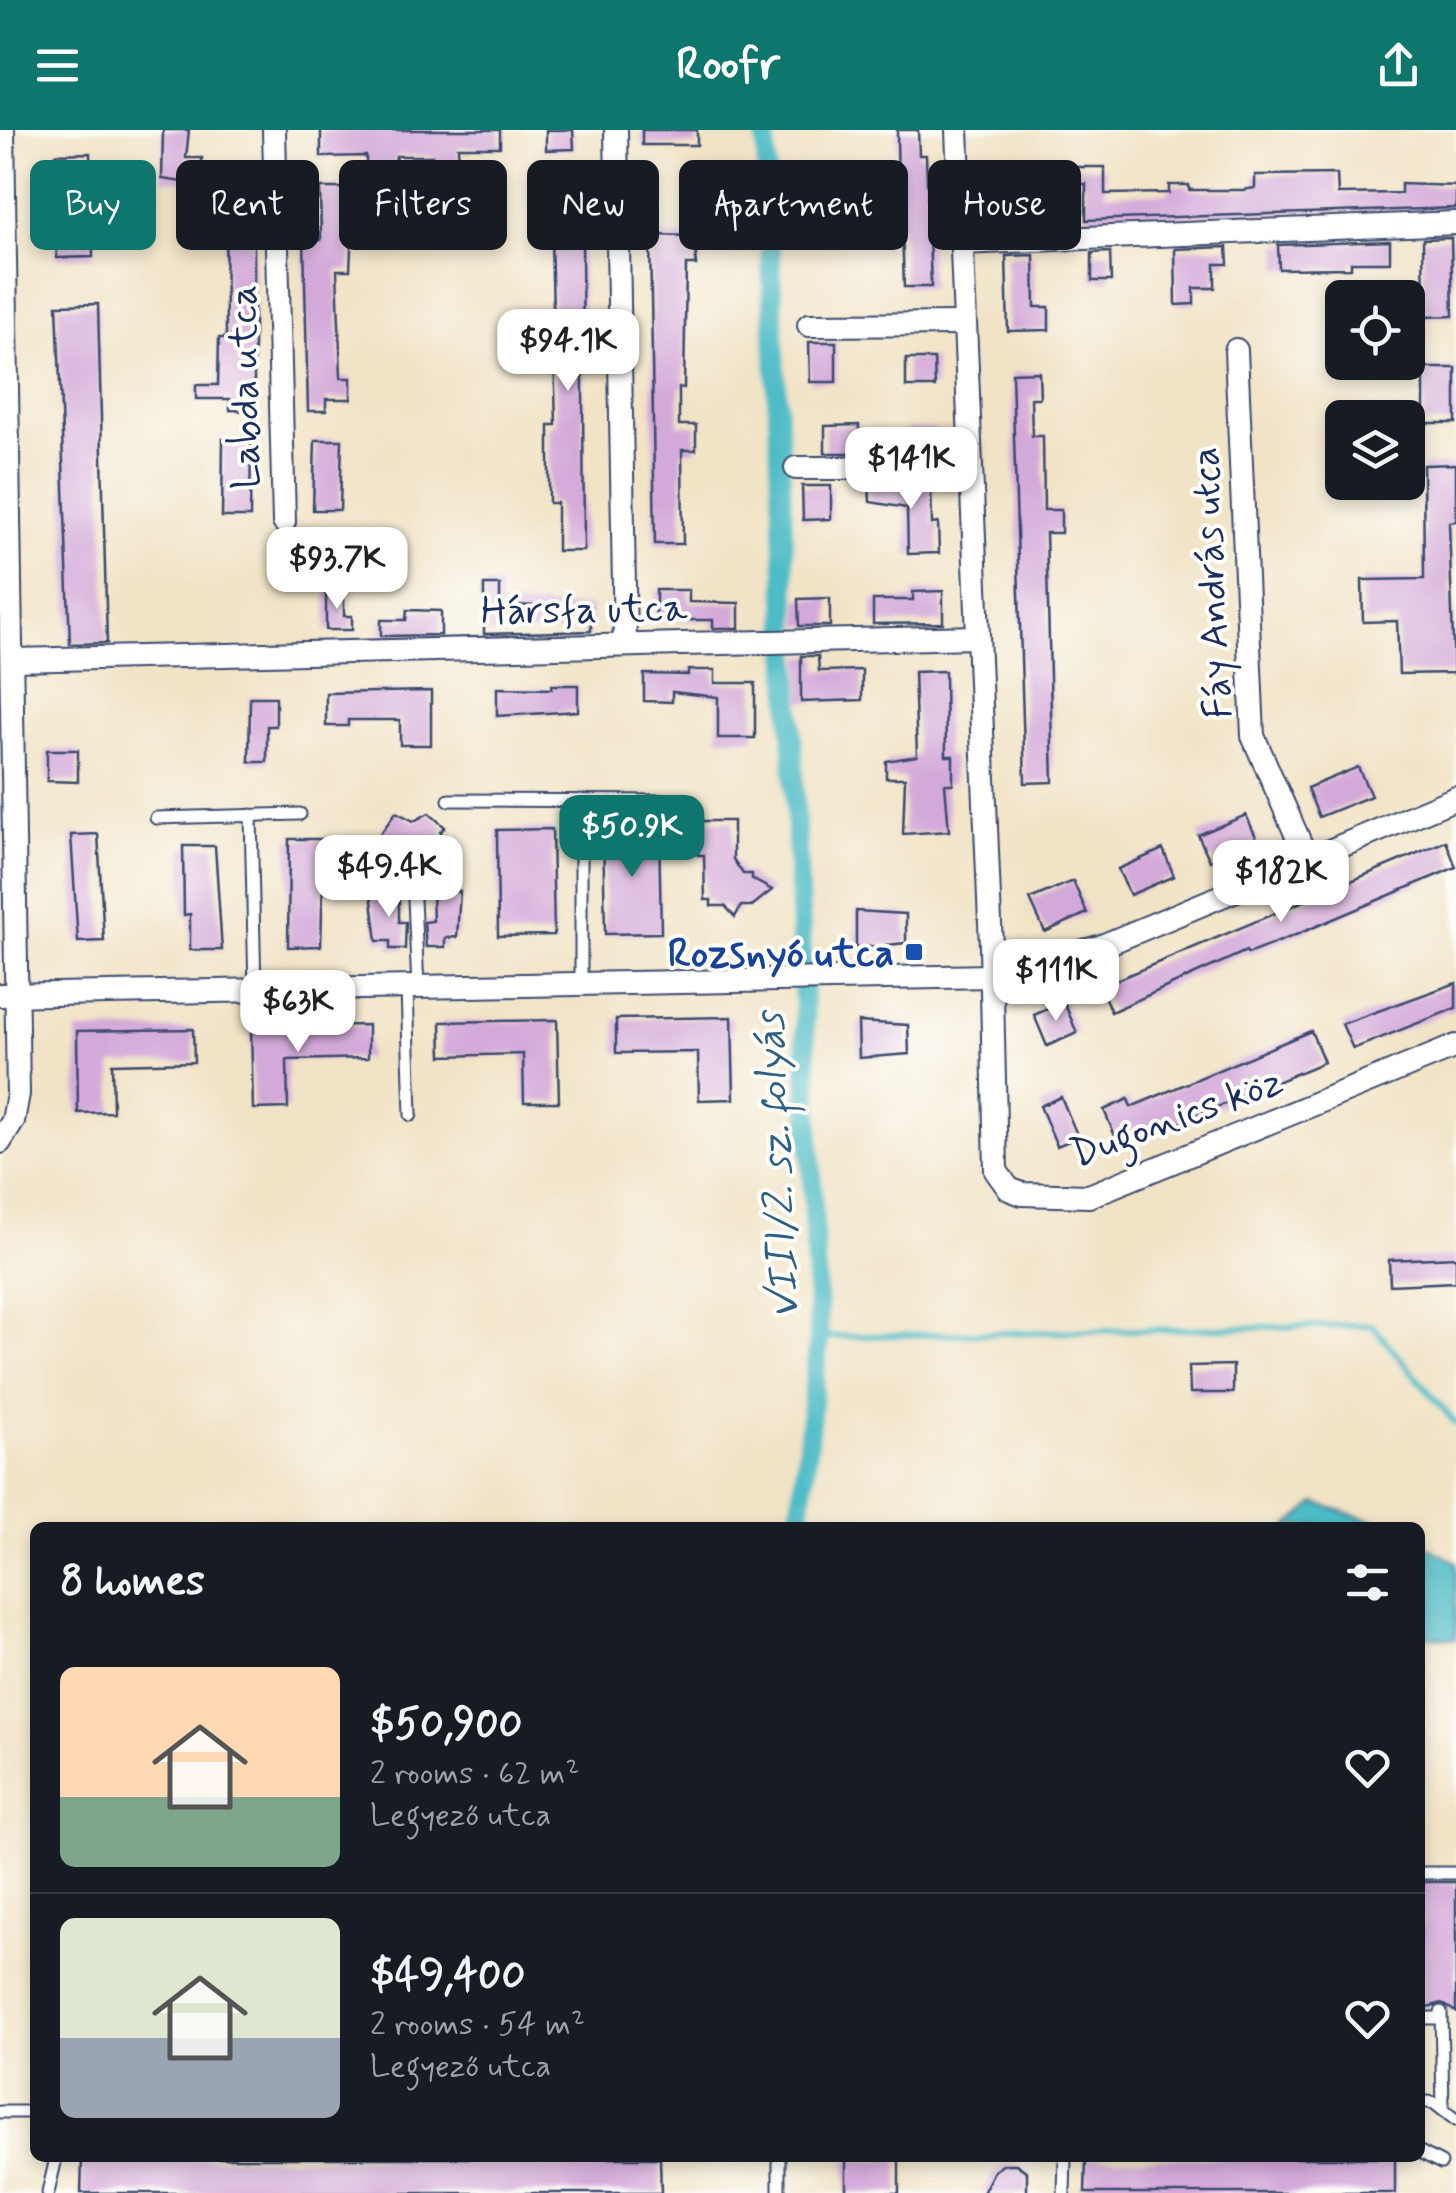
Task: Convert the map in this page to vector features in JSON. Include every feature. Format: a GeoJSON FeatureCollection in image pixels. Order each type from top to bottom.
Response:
{"type":"FeatureCollection","features":[{"type":"Feature","properties":{"kind":"street"},"geometry":{"type":"LineString","coordinates":[[1,1139],[17,1112],[8,995],[14,660],[5,407],[4,130]]}},
{"type":"Feature","properties":{"kind":"street","name":"Labda utca"},"geometry":{"type":"LineString","coordinates":[[274,130],[284,522]]}},
{"type":"Feature","properties":{"kind":"street"},"geometry":{"type":"LineString","coordinates":[[616,130],[625,644]]}},
{"type":"Feature","properties":{"kind":"street"},"geometry":{"type":"LineString","coordinates":[[957,130],[958,160]]}},
{"type":"Feature","properties":{"kind":"street"},"geometry":{"type":"LineString","coordinates":[[1081,238],[1456,223]]}},
{"type":"Feature","properties":{"kind":"street"},"geometry":{"type":"LineString","coordinates":[[960,250],[992,976]]}},
{"type":"Feature","properties":{"kind":"street"},"geometry":{"type":"LineString","coordinates":[[809,325],[963,324]]}},
{"type":"Feature","properties":{"kind":"street","name":"Fáy András utca"},"geometry":{"type":"LineString","coordinates":[[1236,350],[1254,736],[1308,861]]}},
{"type":"Feature","properties":{"kind":"street"},"geometry":{"type":"LineString","coordinates":[[796,468],[969,468]]}},
{"type":"Feature","properties":{"kind":"street","name":"Hársfa utca"},"geometry":{"type":"LineString","coordinates":[[14,660],[976,637]]}},
{"type":"Feature","properties":{"kind":"street"},"geometry":{"type":"LineString","coordinates":[[8,995],[992,976],[1102,946],[1456,798]]}},
{"type":"Feature","properties":{"kind":"street","name":"Dugonics köz"},"geometry":{"type":"LineString","coordinates":[[992,976],[996,1171],[1010,1189],[1022,1194],[1088,1196],[1456,1046]]}},
{"type":"Feature","properties":{"kind":"lane"},"geometry":{"type":"LineString","coordinates":[[449,800],[690,801]]}},
{"type":"Feature","properties":{"kind":"lane"},"geometry":{"type":"LineString","coordinates":[[581,800],[581,985]]}},
{"type":"Feature","properties":{"kind":"lane"},"geometry":{"type":"LineString","coordinates":[[156,818],[300,814]]}},
{"type":"Feature","properties":{"kind":"lane"},"geometry":{"type":"LineString","coordinates":[[251,816],[255,990]]}},
{"type":"Feature","properties":{"kind":"lane"},"geometry":{"type":"LineString","coordinates":[[411,1115],[413,878]]}},
{"type":"Feature","properties":{"kind":"lane"},"geometry":{"type":"LineString","coordinates":[[1425,1873],[1456,1873]]}},
{"type":"Feature","properties":{"kind":"lane"},"geometry":{"type":"LineString","coordinates":[[1425,2017],[1440,2015],[1443,2109]]}},
{"type":"Feature","properties":{"kind":"lane"},"geometry":{"type":"LineString","coordinates":[[1425,2103],[1443,2109],[1456,2120]]}},
{"type":"Feature","properties":{"kind":"lane"},"geometry":{"type":"LineString","coordinates":[[0,2112],[30,2112]]}},
{"type":"Feature","properties":{"kind":"lane"},"geometry":{"type":"LineString","coordinates":[[1425,2155],[1441,2163]]}},
{"type":"Feature","properties":{"kind":"lane"},"geometry":{"type":"LineString","coordinates":[[48,2193],[55,2162]]}},
{"type":"Feature","properties":{"kind":"lane"},"geometry":{"type":"LineString","coordinates":[[779,2162],[779,2193]]}},
{"type":"Feature","properties":{"kind":"lane"},"geometry":{"type":"LineString","coordinates":[[1064,2162],[1064,2193]]}},
{"type":"Feature","properties":{"kind":"water"},"geometry":{"type":"Polygon","coordinates":[[[1316,1503],[1379,1522],[1293,1522],[1316,1503]]]}},
{"type":"Feature","properties":{"kind":"water"},"geometry":{"type":"Polygon","coordinates":[[[1425,1546],[1456,1562],[1456,1639],[1425,1636],[1425,1546]]]}},
{"type":"Feature","properties":{"kind":"building"},"geometry":{"type":"Polygon","coordinates":[[[163,130],[189,130],[186,158],[202,160],[176,160],[176,181],[162,179],[163,130]]]}},
{"type":"Feature","properties":{"kind":"building"},"geometry":{"type":"Polygon","coordinates":[[[321,130],[500,130],[500,147],[458,147],[459,160],[432,160],[432,156],[396,156],[396,160],[321,157],[321,130]]]}},
{"type":"Feature","properties":{"kind":"building"},"geometry":{"type":"Polygon","coordinates":[[[546,130],[573,130],[574,149],[546,150],[546,130]]]}},
{"type":"Feature","properties":{"kind":"building"},"geometry":{"type":"Polygon","coordinates":[[[642,130],[697,130],[697,145],[642,145],[642,130]]]}},
{"type":"Feature","properties":{"kind":"building"},"geometry":{"type":"Polygon","coordinates":[[[897,130],[918,130],[919,155],[926,155],[931,287],[904,287],[908,160],[897,160],[897,130]]]}},
{"type":"Feature","properties":{"kind":"building"},"geometry":{"type":"Polygon","coordinates":[[[90,153],[90,160],[55,160],[55,154],[90,153]]]}},
{"type":"Feature","properties":{"kind":"building"},"geometry":{"type":"Polygon","coordinates":[[[1081,167],[1105,167],[1105,194],[1169,193],[1169,185],[1189,185],[1189,190],[1243,190],[1255,188],[1255,175],[1337,174],[1338,194],[1401,193],[1401,184],[1456,186],[1456,208],[1086,220],[1086,184],[1081,184],[1081,167]]]}},
{"type":"Feature","properties":{"kind":"building"},"geometry":{"type":"Polygon","coordinates":[[[320,188],[339,188],[339,250],[351,250],[350,270],[337,270],[341,378],[351,378],[351,399],[326,399],[326,411],[308,411],[304,250],[319,250],[320,188]]]}},
{"type":"Feature","properties":{"kind":"building"},"geometry":{"type":"Polygon","coordinates":[[[659,235],[679,236],[679,250],[696,250],[696,265],[686,265],[684,388],[679,388],[679,425],[696,425],[696,450],[682,450],[683,544],[655,544],[650,250],[659,250],[659,235]]]}},
{"type":"Feature","properties":{"kind":"building"},"geometry":{"type":"Polygon","coordinates":[[[1451,238],[1453,316],[1425,317],[1423,239],[1451,238]]]}},
{"type":"Feature","properties":{"kind":"building"},"geometry":{"type":"Polygon","coordinates":[[[1390,241],[1390,262],[1351,262],[1351,268],[1279,269],[1278,245],[1390,241]]]}},
{"type":"Feature","properties":{"kind":"building"},"geometry":{"type":"Polygon","coordinates":[[[1227,247],[1228,264],[1215,264],[1215,288],[1194,288],[1194,304],[1176,305],[1175,249],[1227,247]]]}},
{"type":"Feature","properties":{"kind":"building"},"geometry":{"type":"Polygon","coordinates":[[[57,250],[93,250],[93,257],[57,258],[57,250]]]}},
{"type":"Feature","properties":{"kind":"building"},"geometry":{"type":"Polygon","coordinates":[[[225,250],[254,250],[254,411],[230,410],[230,399],[196,399],[196,385],[218,385],[219,338],[226,338],[225,250]]]}},
{"type":"Feature","properties":{"kind":"building"},"geometry":{"type":"Polygon","coordinates":[[[551,250],[582,250],[584,551],[557,551],[557,503],[549,503],[549,425],[556,425],[551,250]]]}},
{"type":"Feature","properties":{"kind":"building"},"geometry":{"type":"Polygon","coordinates":[[[1110,252],[1111,281],[1092,281],[1092,253],[1110,252]]]}},
{"type":"Feature","properties":{"kind":"building"},"geometry":{"type":"Polygon","coordinates":[[[1034,255],[1035,307],[1049,307],[1049,330],[1008,331],[1006,256],[1034,255]]]}},
{"type":"Feature","properties":{"kind":"building"},"geometry":{"type":"Polygon","coordinates":[[[98,304],[107,643],[70,644],[57,305],[98,304]]]}},
{"type":"Feature","properties":{"kind":"building"},"geometry":{"type":"Polygon","coordinates":[[[809,342],[836,342],[836,382],[810,382],[809,342]]]}},
{"type":"Feature","properties":{"kind":"building"},"geometry":{"type":"Polygon","coordinates":[[[906,359],[934,359],[935,387],[906,387],[906,359]]]}},
{"type":"Feature","properties":{"kind":"building"},"geometry":{"type":"Polygon","coordinates":[[[1425,368],[1456,368],[1456,423],[1425,423],[1425,368]]]}},
{"type":"Feature","properties":{"kind":"building"},"geometry":{"type":"Polygon","coordinates":[[[1039,372],[1040,398],[1031,398],[1032,436],[1043,436],[1044,510],[1061,510],[1061,533],[1046,533],[1053,782],[1025,783],[1012,373],[1039,372]]]}},
{"type":"Feature","properties":{"kind":"building"},"geometry":{"type":"Polygon","coordinates":[[[859,425],[859,433],[871,433],[871,453],[825,453],[825,426],[859,425]]]}},
{"type":"Feature","properties":{"kind":"building"},"geometry":{"type":"Polygon","coordinates":[[[907,429],[936,429],[936,453],[907,453],[907,429]]]}},
{"type":"Feature","properties":{"kind":"building"},"geometry":{"type":"Polygon","coordinates":[[[223,439],[251,439],[250,517],[222,517],[223,439]]]}},
{"type":"Feature","properties":{"kind":"building"},"geometry":{"type":"Polygon","coordinates":[[[315,440],[342,440],[340,510],[313,510],[315,440]]]}},
{"type":"Feature","properties":{"kind":"building"},"geometry":{"type":"Polygon","coordinates":[[[1456,464],[1456,521],[1449,522],[1454,673],[1399,674],[1397,621],[1363,622],[1362,580],[1424,579],[1425,465],[1456,464]]]}},
{"type":"Feature","properties":{"kind":"building"},"geometry":{"type":"Polygon","coordinates":[[[869,483],[931,483],[932,524],[938,523],[939,553],[908,554],[907,508],[870,502],[869,483]]]}},
{"type":"Feature","properties":{"kind":"building"},"geometry":{"type":"Polygon","coordinates":[[[802,486],[831,486],[831,519],[803,520],[802,486]]]}},
{"type":"Feature","properties":{"kind":"building"},"geometry":{"type":"Polygon","coordinates":[[[484,585],[500,585],[500,605],[591,607],[591,631],[484,634],[484,585]]]}},
{"type":"Feature","properties":{"kind":"building"},"geometry":{"type":"Polygon","coordinates":[[[656,590],[689,590],[689,602],[739,603],[739,628],[713,628],[713,620],[656,620],[656,590]]]}},
{"type":"Feature","properties":{"kind":"building"},"geometry":{"type":"Polygon","coordinates":[[[326,591],[344,591],[344,616],[352,616],[352,630],[326,630],[326,591]]]}},
{"type":"Feature","properties":{"kind":"building"},"geometry":{"type":"Polygon","coordinates":[[[943,591],[943,623],[873,624],[873,600],[913,600],[913,592],[943,591]]]}},
{"type":"Feature","properties":{"kind":"building"},"geometry":{"type":"Polygon","coordinates":[[[830,598],[830,626],[799,626],[798,599],[830,598]]]}},
{"type":"Feature","properties":{"kind":"building"},"geometry":{"type":"Polygon","coordinates":[[[407,610],[441,611],[441,635],[381,636],[381,620],[406,620],[407,610]]]}},
{"type":"Feature","properties":{"kind":"building"},"geometry":{"type":"Polygon","coordinates":[[[801,656],[818,656],[819,671],[862,670],[862,700],[801,702],[801,656]]]}},
{"type":"Feature","properties":{"kind":"building"},"geometry":{"type":"Polygon","coordinates":[[[688,670],[715,670],[715,683],[755,683],[755,738],[718,738],[718,697],[672,692],[672,702],[644,701],[644,674],[688,675],[688,670]]]}},
{"type":"Feature","properties":{"kind":"building"},"geometry":{"type":"Polygon","coordinates":[[[945,671],[946,756],[953,756],[953,784],[945,784],[949,831],[903,834],[905,778],[886,778],[886,761],[917,756],[914,672],[945,671]]]}},
{"type":"Feature","properties":{"kind":"building"},"geometry":{"type":"Polygon","coordinates":[[[552,685],[578,685],[578,711],[497,716],[497,688],[552,689],[552,685]]]}},
{"type":"Feature","properties":{"kind":"building"},"geometry":{"type":"Polygon","coordinates":[[[431,691],[431,745],[400,745],[400,720],[348,720],[348,726],[326,726],[326,693],[431,691]]]}},
{"type":"Feature","properties":{"kind":"building"},"geometry":{"type":"Polygon","coordinates":[[[250,697],[276,697],[276,726],[267,726],[267,762],[249,762],[250,697]]]}},
{"type":"Feature","properties":{"kind":"building"},"geometry":{"type":"Polygon","coordinates":[[[47,750],[78,750],[78,782],[47,781],[47,750]]]}},
{"type":"Feature","properties":{"kind":"building"},"geometry":{"type":"Polygon","coordinates":[[[1358,767],[1371,796],[1319,817],[1307,788],[1358,767]]]}},
{"type":"Feature","properties":{"kind":"building"},"geometry":{"type":"Polygon","coordinates":[[[396,812],[414,821],[429,813],[445,827],[440,832],[459,851],[454,856],[460,862],[447,875],[415,842],[382,877],[369,865],[375,858],[368,851],[396,812]]]}},
{"type":"Feature","properties":{"kind":"building"},"geometry":{"type":"Polygon","coordinates":[[[1246,815],[1258,841],[1210,861],[1198,835],[1246,815]]]}},
{"type":"Feature","properties":{"kind":"building"},"geometry":{"type":"Polygon","coordinates":[[[690,821],[733,821],[733,859],[743,874],[752,874],[752,879],[772,890],[752,906],[741,906],[735,917],[725,906],[711,906],[711,900],[705,900],[704,855],[698,855],[698,847],[690,847],[690,821]]]}},
{"type":"Feature","properties":{"kind":"building"},"geometry":{"type":"Polygon","coordinates":[[[659,827],[661,933],[605,934],[603,828],[659,827]]]}},
{"type":"Feature","properties":{"kind":"building"},"geometry":{"type":"Polygon","coordinates":[[[552,829],[554,935],[498,936],[497,830],[552,829]]]}},
{"type":"Feature","properties":{"kind":"building"},"geometry":{"type":"Polygon","coordinates":[[[98,834],[104,941],[78,942],[71,835],[98,834]]]}},
{"type":"Feature","properties":{"kind":"building"},"geometry":{"type":"Polygon","coordinates":[[[289,839],[324,839],[321,946],[288,947],[289,839]]]}},
{"type":"Feature","properties":{"kind":"building"},"geometry":{"type":"Polygon","coordinates":[[[1446,841],[1456,867],[1248,954],[1246,951],[1111,1012],[1100,987],[1446,841]]]}},
{"type":"Feature","properties":{"kind":"building"},"geometry":{"type":"Polygon","coordinates":[[[183,846],[215,846],[222,950],[190,950],[190,914],[184,915],[183,846]]]}},
{"type":"Feature","properties":{"kind":"building"},"geometry":{"type":"Polygon","coordinates":[[[1163,849],[1174,876],[1130,895],[1118,869],[1163,849]]]}},
{"type":"Feature","properties":{"kind":"building"},"geometry":{"type":"Polygon","coordinates":[[[1073,881],[1087,913],[1045,932],[1030,899],[1073,881]]]}},
{"type":"Feature","properties":{"kind":"building"},"geometry":{"type":"Polygon","coordinates":[[[460,891],[457,937],[445,938],[445,947],[426,947],[424,922],[433,921],[432,892],[460,891]]]}},
{"type":"Feature","properties":{"kind":"building"},"geometry":{"type":"Polygon","coordinates":[[[371,893],[399,893],[399,922],[406,922],[405,949],[390,949],[390,941],[377,941],[371,893]]]}},
{"type":"Feature","properties":{"kind":"building"},"geometry":{"type":"Polygon","coordinates":[[[856,911],[906,914],[906,943],[856,948],[856,911]]]}},
{"type":"Feature","properties":{"kind":"building"},"geometry":{"type":"Polygon","coordinates":[[[1456,983],[1456,1008],[1353,1049],[1342,1024],[1456,983]]]}},
{"type":"Feature","properties":{"kind":"building"},"geometry":{"type":"Polygon","coordinates":[[[1064,1002],[1077,1033],[1047,1046],[1034,1015],[1064,1002]]]}},
{"type":"Feature","properties":{"kind":"building"},"geometry":{"type":"Polygon","coordinates":[[[732,1017],[734,1099],[699,1100],[698,1052],[616,1053],[616,1019],[732,1017]]]}},
{"type":"Feature","properties":{"kind":"building"},"geometry":{"type":"Polygon","coordinates":[[[557,1020],[559,1102],[524,1102],[523,1054],[442,1056],[441,1022],[557,1020]]]}},
{"type":"Feature","properties":{"kind":"building"},"geometry":{"type":"Polygon","coordinates":[[[858,1022],[908,1025],[909,1054],[859,1058],[858,1022]]]}},
{"type":"Feature","properties":{"kind":"building"},"geometry":{"type":"Polygon","coordinates":[[[368,1025],[368,1058],[287,1060],[288,1108],[253,1109],[251,1027],[368,1025]]]}},
{"type":"Feature","properties":{"kind":"building"},"geometry":{"type":"Polygon","coordinates":[[[193,1029],[194,1062],[112,1064],[113,1112],[78,1113],[77,1031],[193,1029]]]}},
{"type":"Feature","properties":{"kind":"building"},"geometry":{"type":"Polygon","coordinates":[[[1311,1031],[1324,1062],[1120,1148],[1104,1110],[1128,1099],[1131,1107],[1311,1031]]]}},
{"type":"Feature","properties":{"kind":"building"},"geometry":{"type":"Polygon","coordinates":[[[1061,1097],[1078,1137],[1057,1146],[1040,1106],[1061,1097]]]}},
{"type":"Feature","properties":{"kind":"building"},"geometry":{"type":"Polygon","coordinates":[[[1456,1257],[1456,1282],[1390,1285],[1389,1260],[1456,1257]]]}},
{"type":"Feature","properties":{"kind":"building"},"geometry":{"type":"Polygon","coordinates":[[[1233,1365],[1233,1393],[1190,1393],[1189,1366],[1233,1365]]]}},
{"type":"Feature","properties":{"kind":"building"},"geometry":{"type":"Polygon","coordinates":[[[1425,1882],[1456,1882],[1456,2012],[1442,2003],[1425,2008],[1425,1882]]]}},
{"type":"Feature","properties":{"kind":"building"},"geometry":{"type":"Polygon","coordinates":[[[82,2162],[660,2162],[661,2193],[81,2193],[82,2162]]]}},
{"type":"Feature","properties":{"kind":"building"},"geometry":{"type":"Polygon","coordinates":[[[846,2162],[899,2162],[899,2193],[846,2193],[846,2162]]]}},
{"type":"Feature","properties":{"kind":"building"},"geometry":{"type":"Polygon","coordinates":[[[1086,2162],[1395,2162],[1395,2193],[1085,2193],[1086,2162]]]}},
{"type":"Feature","properties":{"kind":"building"},"geometry":{"type":"Polygon","coordinates":[[[1004,2164],[1016,2164],[1027,2172],[1027,2193],[983,2193],[994,2171],[1004,2164]]]}},
{"type":"Feature","properties":{"kind":"waterway","name":"VIII/2. sz. folyás"},"geometry":{"type":"LineString","coordinates":[[765,130],[819,1337],[800,1522]]}},
{"type":"Feature","properties":{"kind":"waterway","name":"VIII/2. sz. folyás"},"geometry":{"type":"LineString","coordinates":[[819,1337],[1372,1325],[1456,1424]]}},
{"type":"Feature","properties":{"kind":"place","name":"Rozsnyó utca"},"geometry":{"type":"Point","coordinates":[914,952]}}]}
